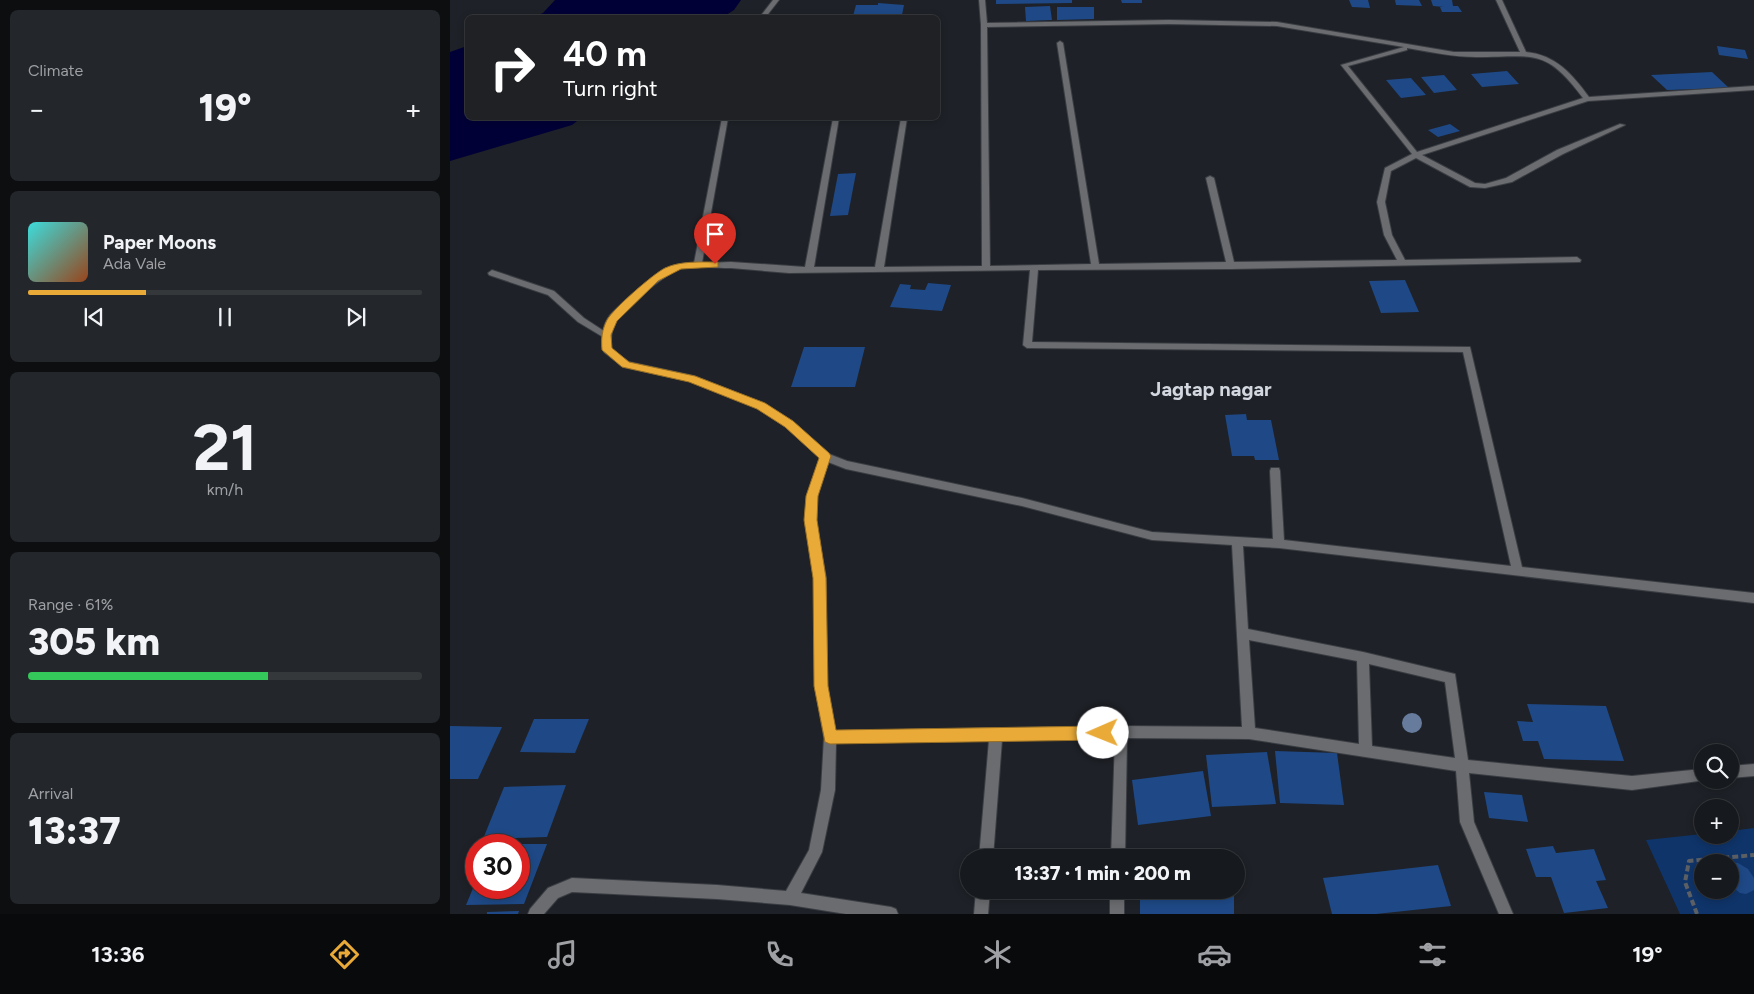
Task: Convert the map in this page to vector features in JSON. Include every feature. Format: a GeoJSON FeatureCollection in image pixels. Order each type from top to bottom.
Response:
{"type":"FeatureCollection","features":[{"type":"Feature","properties":{"kind":"street"},"geometry":{"type":"LineString","coordinates":[[764,15],[776,0]]}},
{"type":"Feature","properties":{"kind":"street"},"geometry":{"type":"LineString","coordinates":[[982,0],[984,25],[986,268]]}},
{"type":"Feature","properties":{"kind":"street"},"geometry":{"type":"LineString","coordinates":[[1499,0],[1523,52]]}},
{"type":"Feature","properties":{"kind":"street"},"geometry":{"type":"LineString","coordinates":[[984,25],[1169,22],[1277,24],[1324,31],[1409,48],[1468,55],[1523,52],[1543,57],[1561,67],[1576,81],[1587,99]]}},
{"type":"Feature","properties":{"kind":"street"},"geometry":{"type":"LineString","coordinates":[[1060,43],[1095,267]]}},
{"type":"Feature","properties":{"kind":"street"},"geometry":{"type":"LineString","coordinates":[[1409,48],[1344,65],[1416,155],[1473,185],[1485,186],[1509,180],[1560,152],[1622,126]]}},
{"type":"Feature","properties":{"kind":"street"},"geometry":{"type":"LineString","coordinates":[[1403,262],[1388,236],[1381,202],[1388,170],[1416,155],[1587,99],[1754,88]]}},
{"type":"Feature","properties":{"kind":"street"},"geometry":{"type":"LineString","coordinates":[[698,264],[725,120]]}},
{"type":"Feature","properties":{"kind":"street"},"geometry":{"type":"LineString","coordinates":[[809,270],[836,120]]}},
{"type":"Feature","properties":{"kind":"street"},"geometry":{"type":"LineString","coordinates":[[879,270],[904,120]]}},
{"type":"Feature","properties":{"kind":"street"},"geometry":{"type":"LineString","coordinates":[[1210,178],[1232,266]]}},
{"type":"Feature","properties":{"kind":"street"},"geometry":{"type":"LineString","coordinates":[[1577,260],[879,270],[809,270],[698,264],[668,270],[655,279],[612,320],[606,335],[607,350],[626,365],[691,378],[761,406],[789,424],[825,456],[846,465],[1022,502],[1152,536],[1280,544],[1754,598]]}},
{"type":"Feature","properties":{"kind":"street"},"geometry":{"type":"LineString","coordinates":[[1034,268],[1027,345],[1467,349],[1518,572]]}},
{"type":"Feature","properties":{"kind":"street"},"geometry":{"type":"LineString","coordinates":[[492,273],[551,293],[581,320],[606,335]]}},
{"type":"Feature","properties":{"kind":"street"},"geometry":{"type":"LineString","coordinates":[[790,898],[815,852],[828,790],[830,737],[821,686],[820,578],[810,520],[812,496],[825,456]]}},
{"type":"Feature","properties":{"kind":"street"},"geometry":{"type":"LineString","coordinates":[[1275,471],[1280,544]]}},
{"type":"Feature","properties":{"kind":"street"},"geometry":{"type":"LineString","coordinates":[[1237,541],[1249,733]]}},
{"type":"Feature","properties":{"kind":"street"},"geometry":{"type":"LineString","coordinates":[[1242,633],[1363,656],[1451,678],[1467,822],[1506,914]]}},
{"type":"Feature","properties":{"kind":"street"},"geometry":{"type":"LineString","coordinates":[[1363,656],[1366,751]]}},
{"type":"Feature","properties":{"kind":"street"},"geometry":{"type":"LineString","coordinates":[[830,737],[1120,732],[1249,733],[1462,766],[1632,783],[1694,776]]}},
{"type":"Feature","properties":{"kind":"street"},"geometry":{"type":"LineString","coordinates":[[1118,849],[1120,732]]}},
{"type":"Feature","properties":{"kind":"street"},"geometry":{"type":"LineString","coordinates":[[987,849],[996,735]]}},
{"type":"Feature","properties":{"kind":"street"},"geometry":{"type":"LineString","coordinates":[[1739,771],[1754,770]]}},
{"type":"Feature","properties":{"kind":"street"},"geometry":{"type":"LineString","coordinates":[[535,914],[553,893],[572,885],[717,892],[790,898],[890,914]]}},
{"type":"Feature","properties":{"kind":"street"},"geometry":{"type":"LineString","coordinates":[[981,914],[982,899]]}},
{"type":"Feature","properties":{"kind":"street"},"geometry":{"type":"LineString","coordinates":[[1117,899],[1117,914]]}},
{"type":"Feature","properties":{"kind":"path"},"geometry":{"type":"LineString","coordinates":[[1697,914],[1687,893],[1684,872],[1689,861],[1754,855]]}},
{"type":"Feature","properties":{"kind":"shaded area"},"geometry":{"type":"Polygon","coordinates":[[[555,0],[741,0],[734,10],[726,15],[538,15],[543,13],[555,0]]]}},
{"type":"Feature","properties":{"kind":"shaded area"},"geometry":{"type":"Polygon","coordinates":[[[465,47],[465,120],[578,120],[572,125],[450,161],[450,52],[465,47]]]}},
{"type":"Feature","properties":{"kind":"shaded area"},"geometry":{"type":"Polygon","coordinates":[[[1754,828],[1754,914],[1680,914],[1646,840],[1694,835],[1694,844],[1739,844],[1739,830],[1754,828]]]}},
{"type":"Feature","properties":{"kind":"building"},"geometry":{"type":"Polygon","coordinates":[[[996,0],[1072,0],[1072,3],[996,4],[996,0]]]}},
{"type":"Feature","properties":{"kind":"building"},"geometry":{"type":"Polygon","coordinates":[[[1121,0],[1142,0],[1142,3],[1122,3],[1121,0]]]}},
{"type":"Feature","properties":{"kind":"building"},"geometry":{"type":"Polygon","coordinates":[[[1349,0],[1368,0],[1370,8],[1352,7],[1349,0]]]}},
{"type":"Feature","properties":{"kind":"building"},"geometry":{"type":"Polygon","coordinates":[[[1395,0],[1419,0],[1422,6],[1396,5],[1395,0]]]}},
{"type":"Feature","properties":{"kind":"building"},"geometry":{"type":"Polygon","coordinates":[[[1431,0],[1452,0],[1453,6],[1458,6],[1462,12],[1442,12],[1440,7],[1444,7],[1433,6],[1431,0]]]}},
{"type":"Feature","properties":{"kind":"building"},"geometry":{"type":"Polygon","coordinates":[[[878,3],[904,5],[902,15],[853,15],[856,5],[878,5],[878,3]]]}},
{"type":"Feature","properties":{"kind":"building"},"geometry":{"type":"Polygon","coordinates":[[[1050,6],[1052,20],[1026,21],[1025,7],[1050,6]]]}},
{"type":"Feature","properties":{"kind":"building"},"geometry":{"type":"Polygon","coordinates":[[[1057,7],[1094,7],[1094,19],[1057,20],[1057,7]]]}},
{"type":"Feature","properties":{"kind":"building"},"geometry":{"type":"Polygon","coordinates":[[[1717,46],[1745,50],[1748,59],[1719,55],[1717,46]]]}},
{"type":"Feature","properties":{"kind":"building"},"geometry":{"type":"Polygon","coordinates":[[[1507,71],[1519,84],[1482,87],[1471,74],[1507,71]]]}},
{"type":"Feature","properties":{"kind":"building"},"geometry":{"type":"Polygon","coordinates":[[[1712,72],[1729,88],[1667,90],[1651,75],[1712,72]]]}},
{"type":"Feature","properties":{"kind":"building"},"geometry":{"type":"Polygon","coordinates":[[[1444,75],[1457,90],[1434,93],[1421,77],[1444,75]]]}},
{"type":"Feature","properties":{"kind":"building"},"geometry":{"type":"Polygon","coordinates":[[[1411,78],[1426,95],[1401,98],[1386,80],[1411,78]]]}},
{"type":"Feature","properties":{"kind":"building"},"geometry":{"type":"Polygon","coordinates":[[[1450,124],[1460,131],[1438,137],[1428,130],[1450,124]]]}},
{"type":"Feature","properties":{"kind":"building"},"geometry":{"type":"Polygon","coordinates":[[[856,173],[848,215],[830,216],[838,174],[856,173]]]}},
{"type":"Feature","properties":{"kind":"building"},"geometry":{"type":"Polygon","coordinates":[[[1405,280],[1419,312],[1381,313],[1369,281],[1405,280]]]}},
{"type":"Feature","properties":{"kind":"building"},"geometry":{"type":"Polygon","coordinates":[[[928,283],[951,285],[942,311],[890,307],[900,284],[911,285],[910,289],[925,290],[928,283]]]}},
{"type":"Feature","properties":{"kind":"building"},"geometry":{"type":"Polygon","coordinates":[[[804,347],[865,347],[855,387],[791,387],[804,347]]]}},
{"type":"Feature","properties":{"kind":"building"},"geometry":{"type":"Polygon","coordinates":[[[1246,414],[1247,420],[1271,420],[1279,460],[1255,460],[1254,456],[1232,456],[1225,415],[1246,414]]]}},
{"type":"Feature","properties":{"kind":"building"},"geometry":{"type":"Polygon","coordinates":[[[1527,704],[1606,706],[1624,761],[1544,759],[1538,741],[1523,741],[1517,721],[1533,722],[1527,704]]]}},
{"type":"Feature","properties":{"kind":"building"},"geometry":{"type":"Polygon","coordinates":[[[534,719],[589,719],[575,753],[520,752],[534,719]]]}},
{"type":"Feature","properties":{"kind":"building"},"geometry":{"type":"Polygon","coordinates":[[[450,726],[502,727],[478,779],[450,779],[450,726]]]}},
{"type":"Feature","properties":{"kind":"building"},"geometry":{"type":"Polygon","coordinates":[[[1275,751],[1337,753],[1344,805],[1280,803],[1275,751]]]}},
{"type":"Feature","properties":{"kind":"building"},"geometry":{"type":"Polygon","coordinates":[[[1267,752],[1276,804],[1212,807],[1206,755],[1267,752]]]}},
{"type":"Feature","properties":{"kind":"building"},"geometry":{"type":"Polygon","coordinates":[[[1203,771],[1211,816],[1138,825],[1132,780],[1203,771]]]}},
{"type":"Feature","properties":{"kind":"building"},"geometry":{"type":"Polygon","coordinates":[[[566,785],[547,837],[530,838],[530,834],[485,834],[504,787],[566,785]]]}},
{"type":"Feature","properties":{"kind":"building"},"geometry":{"type":"Polygon","coordinates":[[[1484,792],[1522,795],[1528,822],[1489,818],[1484,792]]]}},
{"type":"Feature","properties":{"kind":"building"},"geometry":{"type":"Polygon","coordinates":[[[530,844],[547,844],[530,888],[530,844]]]}},
{"type":"Feature","properties":{"kind":"building"},"geometry":{"type":"Polygon","coordinates":[[[1553,846],[1556,853],[1594,849],[1606,880],[1596,881],[1608,908],[1564,913],[1551,877],[1536,877],[1526,849],[1553,846]]]}},
{"type":"Feature","properties":{"kind":"building"},"geometry":{"type":"Polygon","coordinates":[[[1739,864],[1748,869],[1754,878],[1754,890],[1746,894],[1740,893],[1739,864]]]}},
{"type":"Feature","properties":{"kind":"building"},"geometry":{"type":"Polygon","coordinates":[[[1438,865],[1451,906],[1376,914],[1332,914],[1323,878],[1438,865]]]}},
{"type":"Feature","properties":{"kind":"building"},"geometry":{"type":"Polygon","coordinates":[[[468,899],[526,899],[524,904],[466,905],[468,899]]]}},
{"type":"Feature","properties":{"kind":"building"},"geometry":{"type":"Polygon","coordinates":[[[1140,899],[1234,899],[1234,914],[1140,914],[1140,899]]]}},
{"type":"Feature","properties":{"kind":"building"},"geometry":{"type":"Polygon","coordinates":[[[519,911],[518,914],[487,914],[487,912],[519,911]]]}},
{"type":"Feature","properties":{"kind":"district","name":"Jagtap nagar"},"geometry":{"type":"Point","coordinates":[1211,389]}},
{"type":"Feature","properties":{"kind":"route"},"geometry":{"type":"LineString","coordinates":[[715,264],[681,266],[668,270],[655,279],[612,320],[606,335],[607,350],[626,365],[691,378],[761,406],[789,424],[825,456],[812,496],[810,520],[812,541],[820,578],[822,626],[821,686],[830,737],[1103,733]]}}]}
